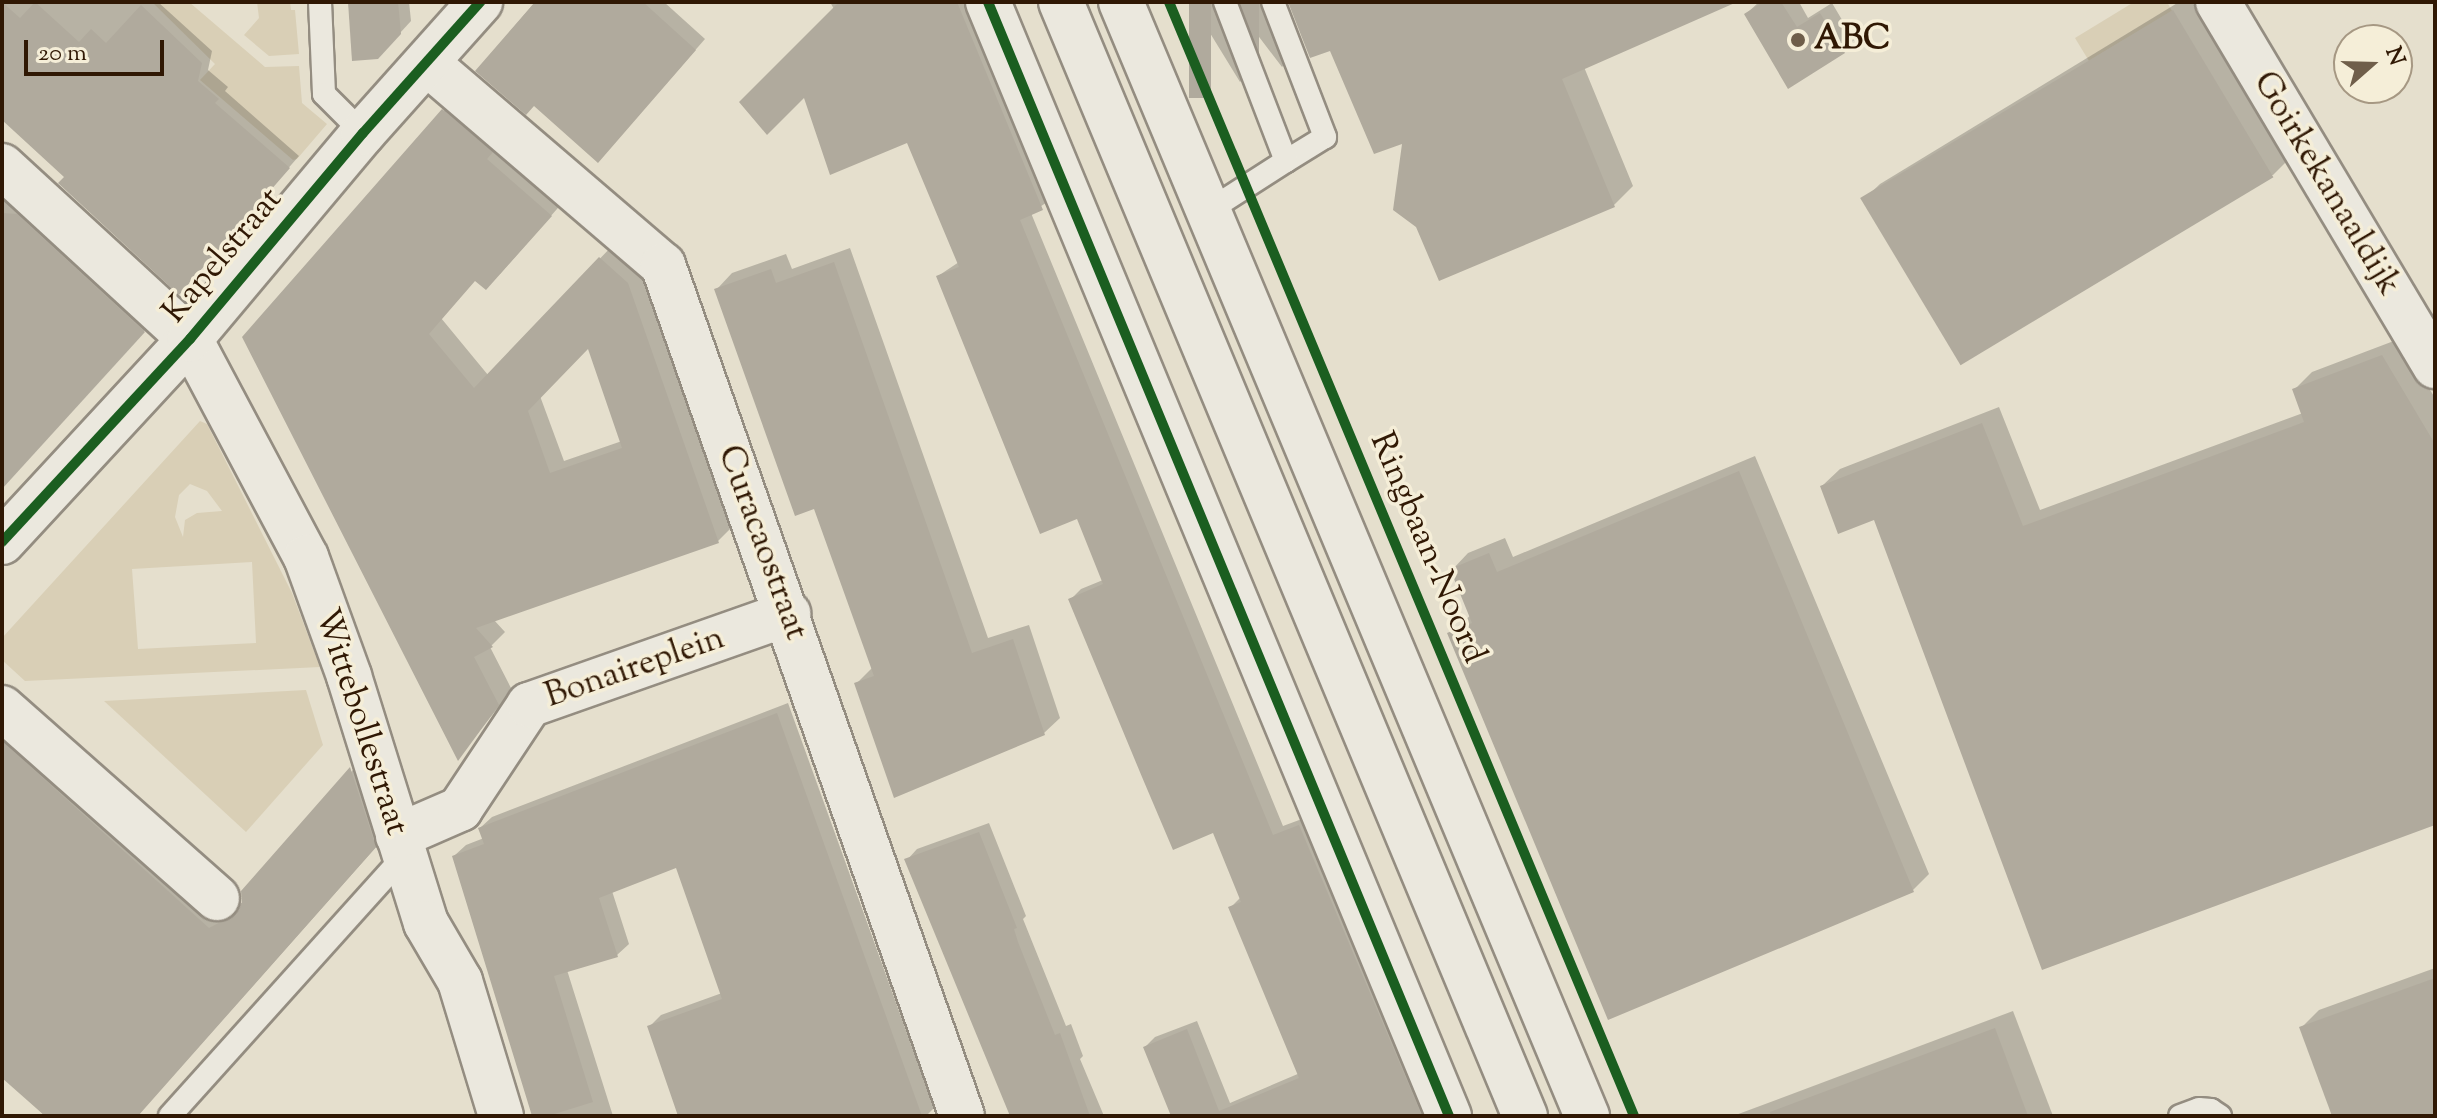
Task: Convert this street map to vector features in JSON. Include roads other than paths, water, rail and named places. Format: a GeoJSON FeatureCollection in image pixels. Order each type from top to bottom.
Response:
{"type":"FeatureCollection","features":[{"type":"Feature","properties":{"kind":"street","name":"Kapelstraat"},"geometry":{"type":"LineString","coordinates":[[2,542],[190,339],[363,133],[480,2]]}},
{"type":"Feature","properties":{"kind":"street"},"geometry":{"type":"LineString","coordinates":[[988,2],[1449,1116]]}},
{"type":"Feature","properties":{"kind":"street"},"geometry":{"type":"LineString","coordinates":[[1061,2],[1525,1116]]}},
{"type":"Feature","properties":{"kind":"street"},"geometry":{"type":"LineString","coordinates":[[1124,2],[1208,211],[1587,1116]]}},
{"type":"Feature","properties":{"kind":"street","name":"Goirkekanaaldijk"},"geometry":{"type":"LineString","coordinates":[[2218,2],[2435,366]]}},
{"type":"Feature","properties":{"kind":"street","name":"Curacaostraat"},"geometry":{"type":"LineString","coordinates":[[427,63],[663,265],[962,1116]]}},
{"type":"Feature","properties":{"kind":"street","name":"Wittebollestraat"},"geometry":{"type":"LineString","coordinates":[[2,166],[190,339],[306,557],[349,676],[426,923],[460,981],[501,1116]]}},
{"type":"Feature","properties":{"kind":"street","name":"Bonaireplein"},"geometry":{"type":"LineString","coordinates":[[401,846],[460,809],[529,705],[788,614]]}},
{"type":"Feature","properties":{"kind":"street"},"geometry":{"type":"LineString","coordinates":[[2,708],[217,898]]}},
{"type":"Feature","properties":{"kind":"lane"},"geometry":{"type":"LineString","coordinates":[[320,2],[324,94],[363,133]]}},
{"type":"Feature","properties":{"kind":"lane"},"geometry":{"type":"LineString","coordinates":[[1225,2],[1286,161]]}},
{"type":"Feature","properties":{"kind":"lane"},"geometry":{"type":"LineString","coordinates":[[1208,211],[1325,137],[1273,2]]}},
{"type":"Feature","properties":{"kind":"lane"},"geometry":{"type":"LineString","coordinates":[[170,1116],[401,846]]}},
{"type":"Feature","properties":{"kind":"lane"},"geometry":{"type":"LineString","coordinates":[[2180,1116],[2199,1109],[2211,1110],[2220,1116]]}},
{"type":"Feature","properties":{"kind":"place","name":"ABC"},"geometry":{"type":"Point","coordinates":[1798,40]}}]}
